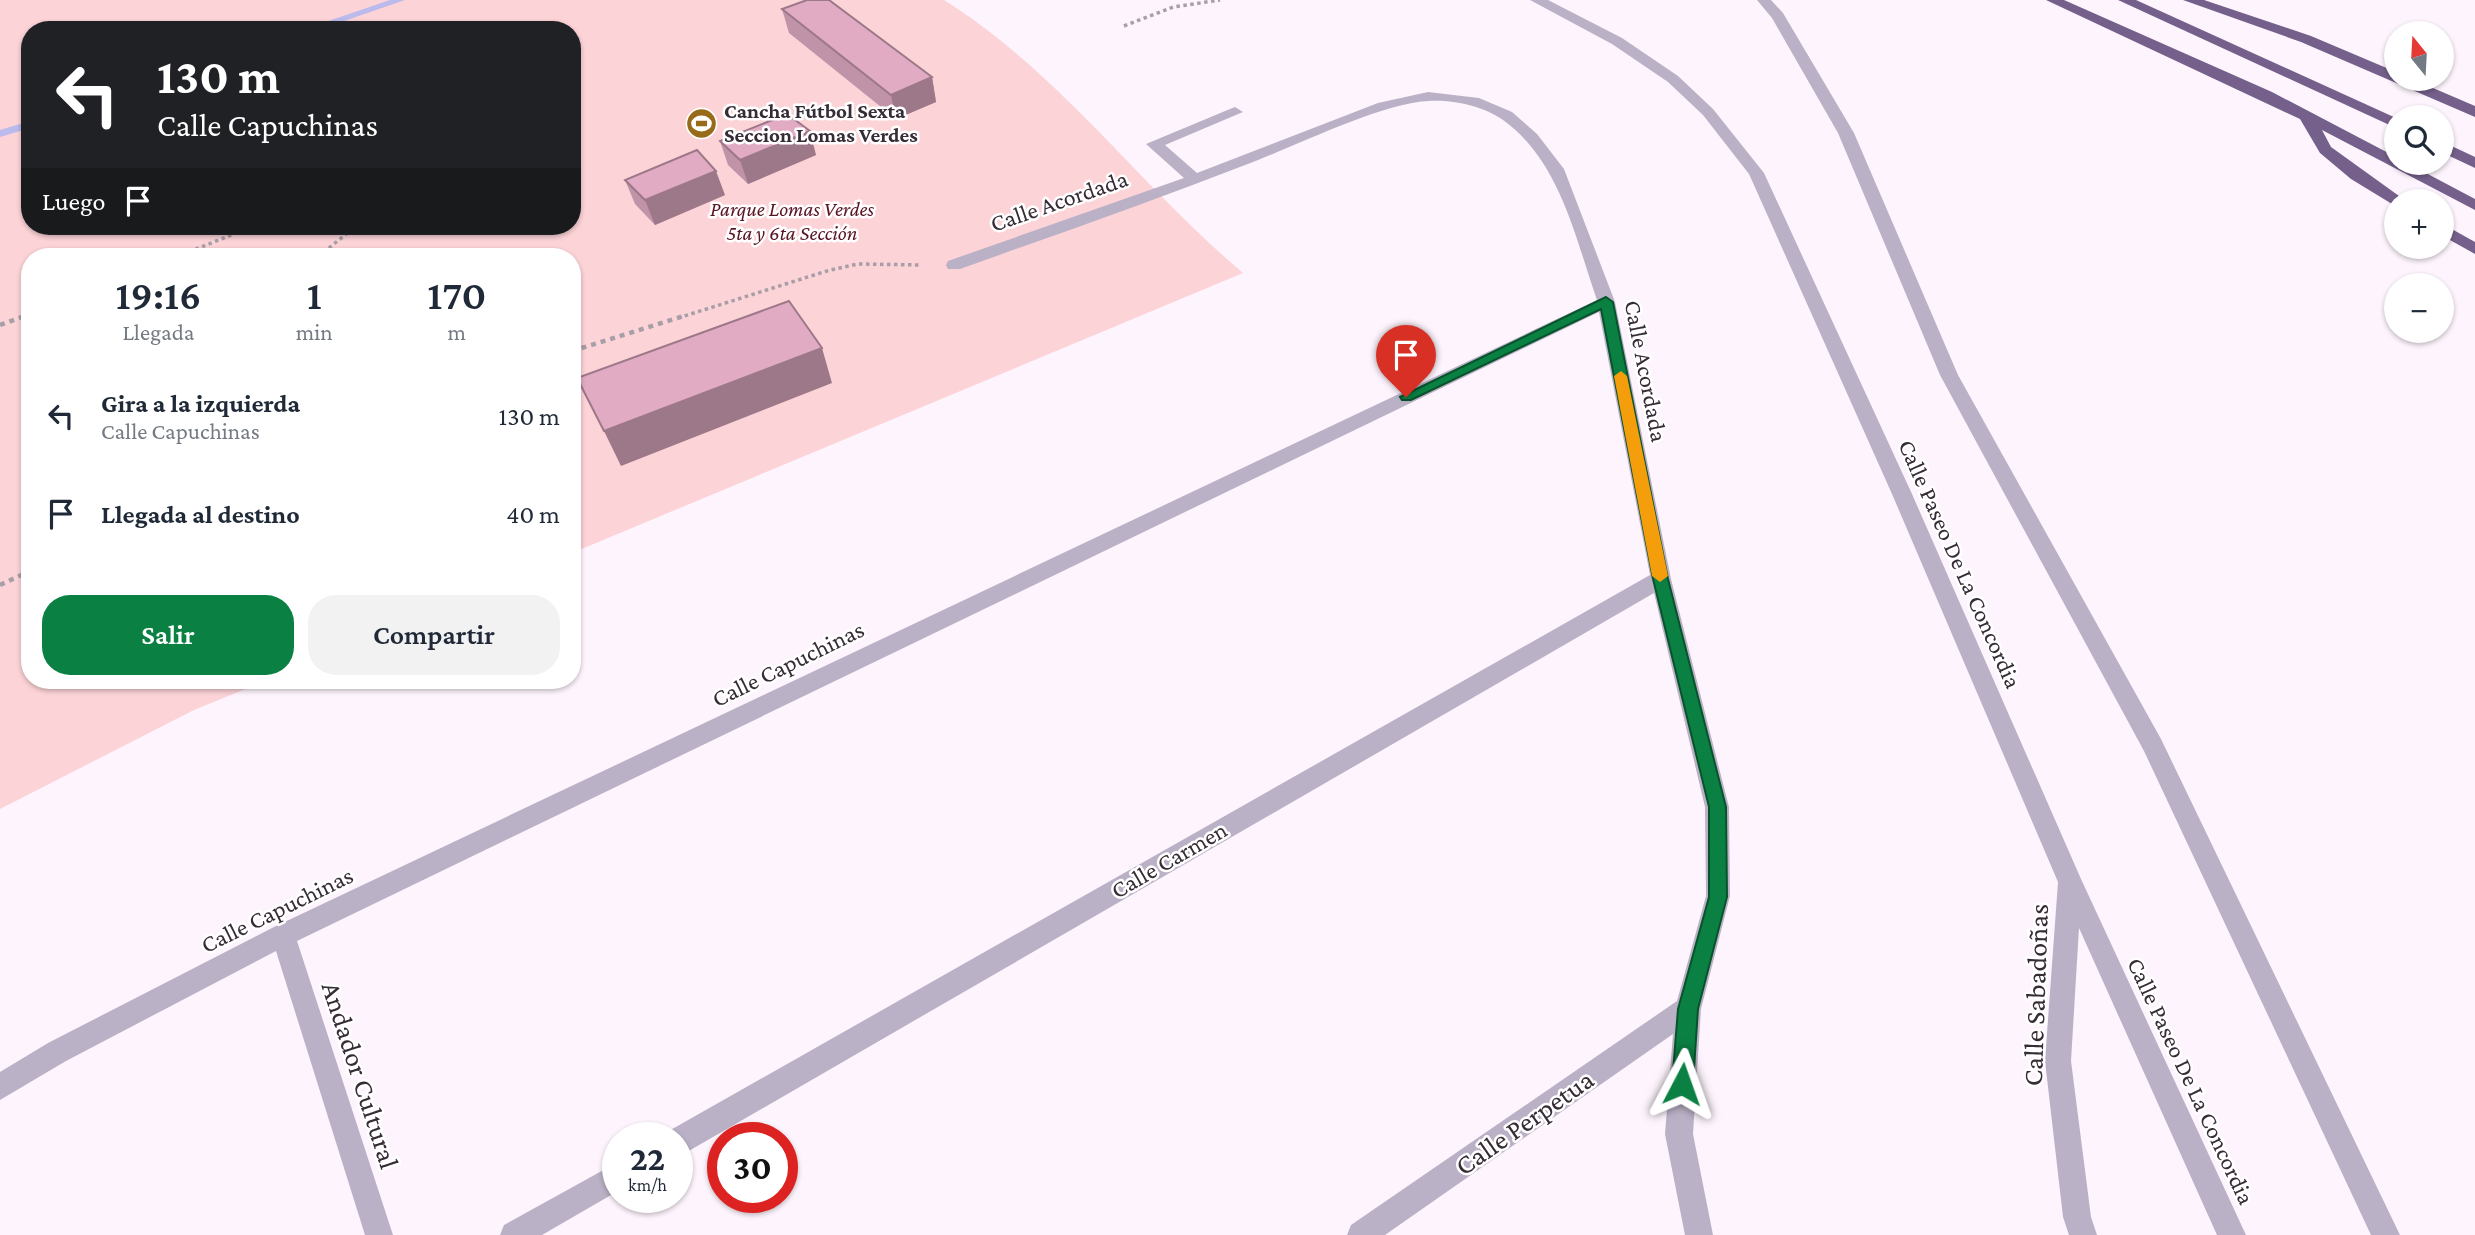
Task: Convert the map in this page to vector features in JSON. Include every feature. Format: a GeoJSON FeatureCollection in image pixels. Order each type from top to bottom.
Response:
{"type":"FeatureCollection","features":[{"type":"Feature","properties":{"kind":"highway"},"geometry":{"type":"LineString","coordinates":[[2053,0],[2306,115],[2475,205]]}},
{"type":"Feature","properties":{"kind":"highway"},"geometry":{"type":"LineString","coordinates":[[2125,0],[2384,119]]}},
{"type":"Feature","properties":{"kind":"highway"},"geometry":{"type":"LineString","coordinates":[[2190,0],[2306,39],[2384,72]]}},
{"type":"Feature","properties":{"kind":"highway"},"geometry":{"type":"LineString","coordinates":[[2427,91],[2475,112]]}},
{"type":"Feature","properties":{"kind":"highway"},"geometry":{"type":"LineString","coordinates":[[2306,115],[2325,150],[2357,176],[2384,192]]}},
{"type":"Feature","properties":{"kind":"highway"},"geometry":{"type":"LineString","coordinates":[[2454,152],[2475,163]]}},
{"type":"Feature","properties":{"kind":"highway"},"geometry":{"type":"LineString","coordinates":[[2454,236],[2475,249]]}},
{"type":"Feature","properties":{"kind":"street","name":"Calle Paseo De La Concordia"},"geometry":{"type":"LineString","coordinates":[[1537,0],[1617,41],[1673,79],[1709,112],[1756,173],[1902,494],[2070,881],[2232,1235]]}},
{"type":"Feature","properties":{"kind":"street"},"geometry":{"type":"LineString","coordinates":[[1764,0],[1778,16],[1846,133],[1949,375],[2153,746],[2386,1235]]}},
{"type":"Feature","properties":{"kind":"street","name":"Calle Acordada"},"geometry":{"type":"LineString","coordinates":[[954,265],[1157,194],[1384,106],[1428,96],[1474,101],[1507,115],[1532,137],[1556,169],[1572,205],[1606,302],[1661,579],[1717,807],[1718,897],[1688,1009],[1679,1134],[1699,1235]]}},
{"type":"Feature","properties":{"kind":"street"},"geometry":{"type":"LineString","coordinates":[[1193,178],[1154,144],[1235,112]]}},
{"type":"Feature","properties":{"kind":"street","name":"Calle Capuchinas"},"geometry":{"type":"LineString","coordinates":[[0,1087],[57,1052],[283,934],[1606,302]]}},
{"type":"Feature","properties":{"kind":"street","name":"Calle Carmen"},"geometry":{"type":"LineString","coordinates":[[693,1133],[1661,579]]}},
{"type":"Feature","properties":{"kind":"street","name":"Calle Sabadoñas"},"geometry":{"type":"LineString","coordinates":[[2070,881],[2058,1061],[2077,1217],[2083,1235]]}},
{"type":"Feature","properties":{"kind":"street","name":"Andador Cultural"},"geometry":{"type":"LineString","coordinates":[[283,934],[379,1235]]}},
{"type":"Feature","properties":{"kind":"street","name":"Calle Perpetua"},"geometry":{"type":"LineString","coordinates":[[1361,1235],[1688,1009]]}},
{"type":"Feature","properties":{"kind":"street"},"geometry":{"type":"LineString","coordinates":[[514,1235],[602,1185]]}},
{"type":"Feature","properties":{"kind":"path"},"geometry":{"type":"LineString","coordinates":[[1124,26],[1173,7],[1220,0]]}},
{"type":"Feature","properties":{"kind":"path"},"geometry":{"type":"LineString","coordinates":[[199,248],[231,235]]}},
{"type":"Feature","properties":{"kind":"path"},"geometry":{"type":"LineString","coordinates":[[329,248],[345,235]]}},
{"type":"Feature","properties":{"kind":"path"},"geometry":{"type":"LineString","coordinates":[[581,348],[830,270],[858,264],[954,265]]}},
{"type":"Feature","properties":{"kind":"path"},"geometry":{"type":"LineString","coordinates":[[0,325],[21,317]]}},
{"type":"Feature","properties":{"kind":"path"},"geometry":{"type":"LineString","coordinates":[[0,585],[21,575]]}},
{"type":"Feature","properties":{"kind":"green space","name":"Parque Lomas Verdes 5ta y 6ta Sección"},"geometry":{"type":"Polygon","coordinates":[[[0,0],[944,0],[986,29],[1025,61],[1169,204],[1243,273],[581,549],[581,248],[21,248],[21,689],[245,689],[194,710],[0,809],[0,0]]]}},
{"type":"Feature","properties":{"kind":"building"},"geometry":{"type":"Polygon","coordinates":[[[807,0],[829,0],[932,77],[891,95],[782,9],[807,0]]]}},
{"type":"Feature","properties":{"kind":"building"},"geometry":{"type":"Polygon","coordinates":[[[787,114],[810,131],[740,160],[720,141],[787,114]]]}},
{"type":"Feature","properties":{"kind":"building"},"geometry":{"type":"Polygon","coordinates":[[[697,150],[716,171],[645,200],[625,180],[697,150]]]}},
{"type":"Feature","properties":{"kind":"building"},"geometry":{"type":"Polygon","coordinates":[[[789,301],[822,348],[604,431],[581,386],[581,377],[789,301]]]}},
{"type":"Feature","properties":{"kind":"waterway"},"geometry":{"type":"LineString","coordinates":[[335,21],[400,0]]}},
{"type":"Feature","properties":{"kind":"waterway"},"geometry":{"type":"LineString","coordinates":[[0,134],[21,127]]}},
{"type":"Feature","properties":{"kind":"slow traffic"},"geometry":{"type":"LineString","coordinates":[[1621,376],[1660,576]]}},
{"type":"Feature","properties":{"kind":"place","name":"Cancha Fútbol Sexta Seccion Lomas Verdes"},"geometry":{"type":"Point","coordinates":[701,123]}},
{"type":"Feature","properties":{"kind":"route"},"geometry":{"type":"LineString","coordinates":[[1406,397],[1606,302],[1661,579],[1717,807],[1718,897],[1688,1009],[1682,1084]]}}]}
